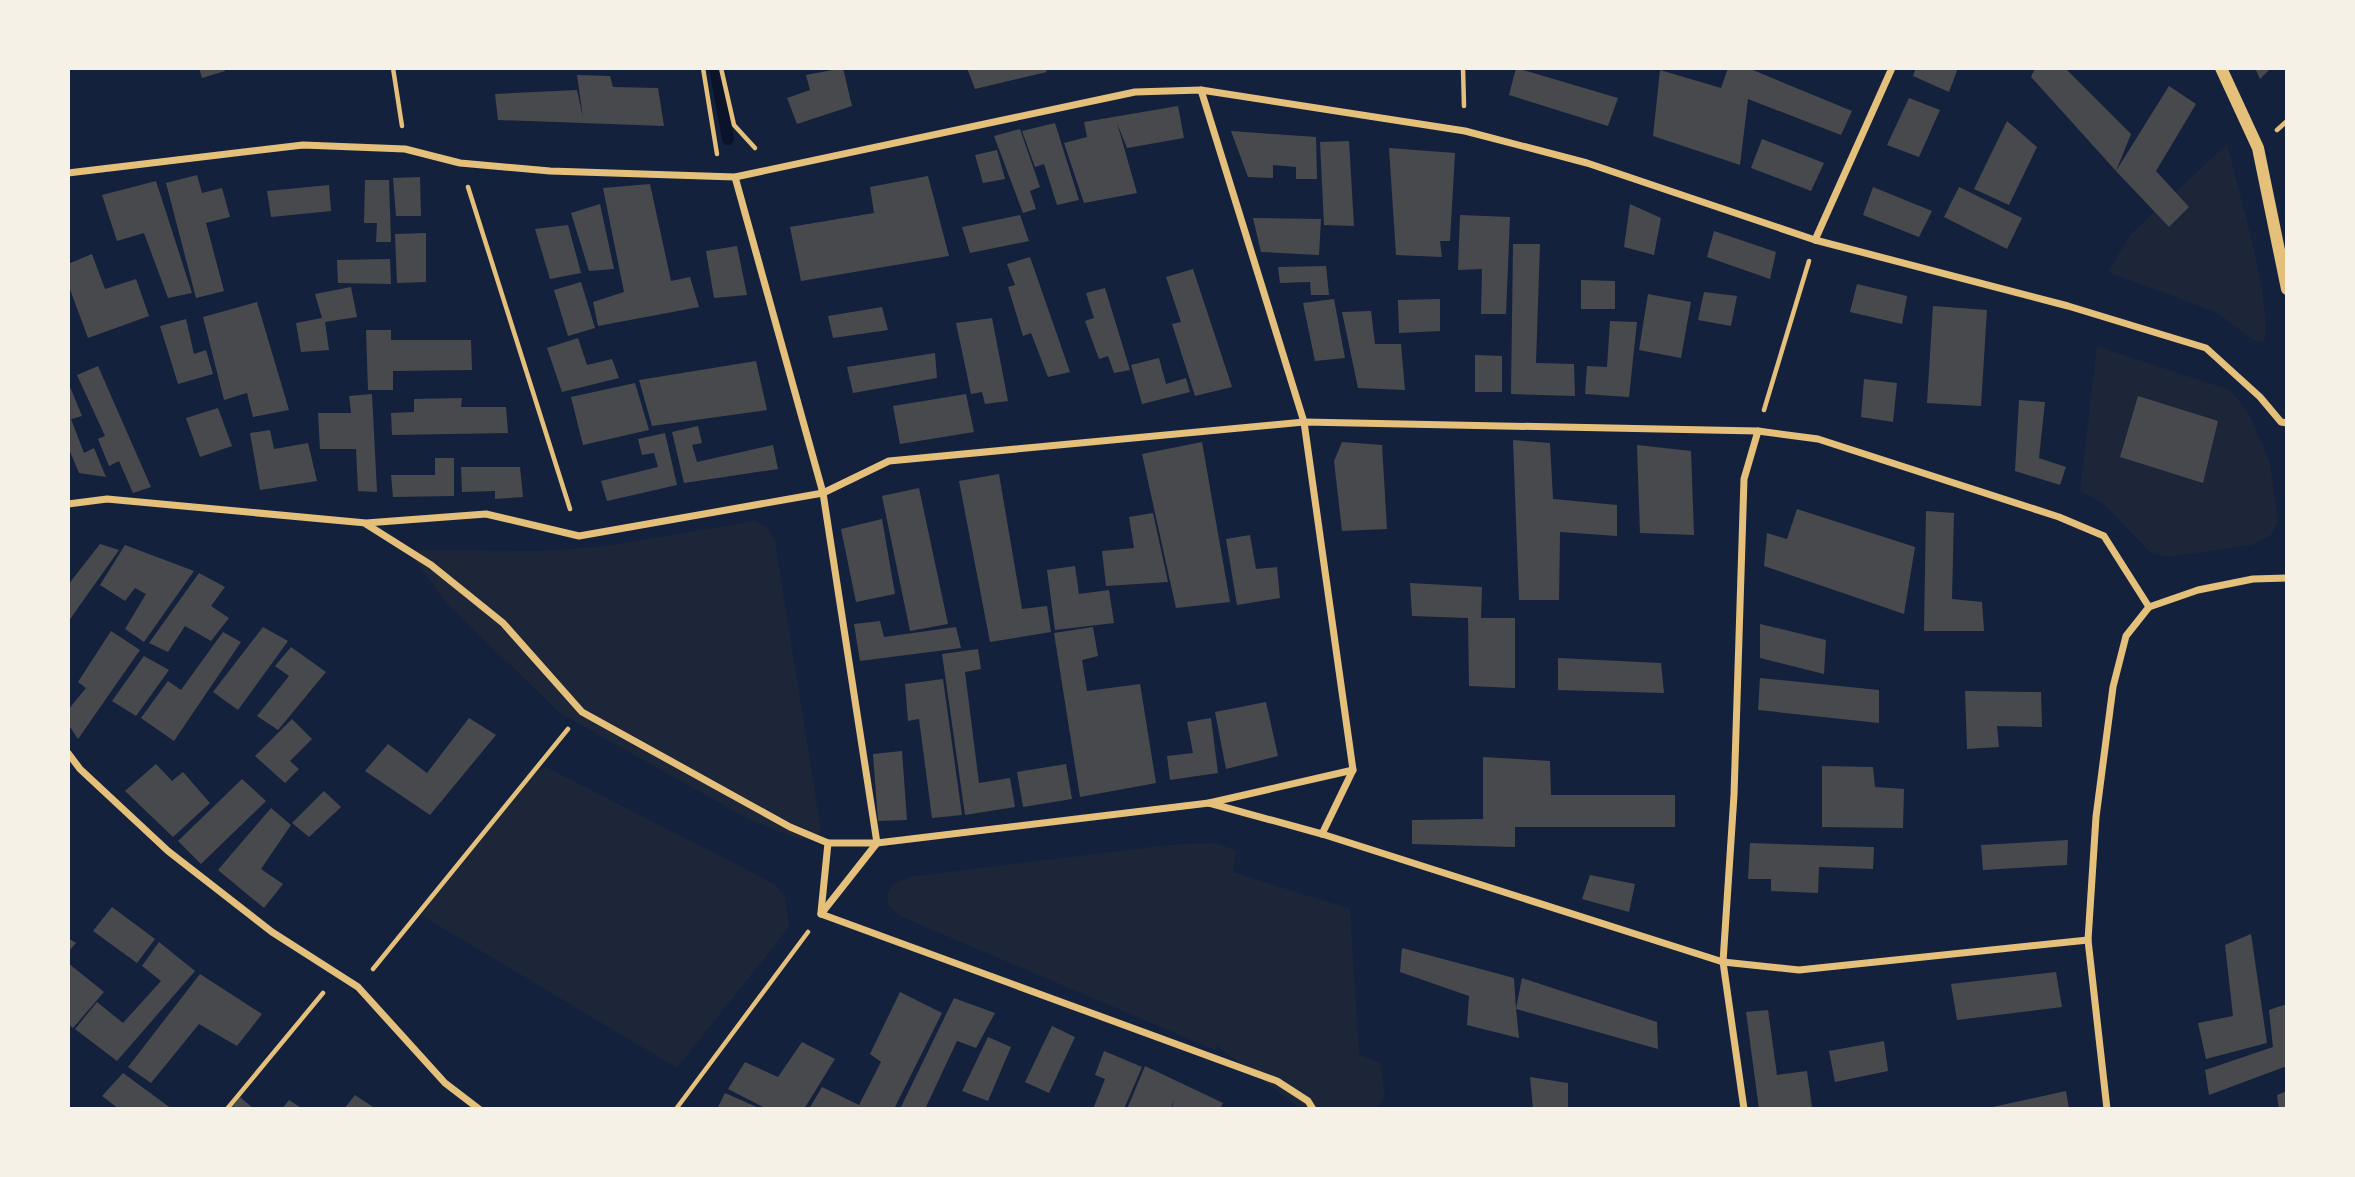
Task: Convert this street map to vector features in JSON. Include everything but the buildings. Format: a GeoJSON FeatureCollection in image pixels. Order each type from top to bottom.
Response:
{"type":"FeatureCollection","features":[{"type":"Feature","properties":{"kind":"street"},"geometry":{"type":"LineString","coordinates":[[1815,240],[1892,68]]}},
{"type":"Feature","properties":{"kind":"street"},"geometry":{"type":"LineString","coordinates":[[2221,68],[2258,148],[2287,289]]}},
{"type":"Feature","properties":{"kind":"street"},"geometry":{"type":"LineString","coordinates":[[68,173],[303,145],[405,149],[460,163],[550,172],[735,177],[1135,92],[1201,90],[1465,131],[1587,163],[1815,240],[2068,306],[2206,348],[2260,397],[2281,422],[2287,423]]}},
{"type":"Feature","properties":{"kind":"street"},"geometry":{"type":"LineString","coordinates":[[1201,90],[1304,422],[1353,770],[1322,834]]}},
{"type":"Feature","properties":{"kind":"street"},"geometry":{"type":"LineString","coordinates":[[735,177],[823,493],[877,843],[821,914]]}},
{"type":"Feature","properties":{"kind":"street"},"geometry":{"type":"LineString","coordinates":[[68,504],[107,499],[366,523],[486,514],[579,536],[823,493],[890,461],[1304,422],[1758,431],[1818,439],[2059,517],[2104,536],[2149,607]]}},
{"type":"Feature","properties":{"kind":"street"},"geometry":{"type":"LineString","coordinates":[[1744,1109],[1723,962],[1734,795],[1744,480],[1758,431]]}},
{"type":"Feature","properties":{"kind":"street"},"geometry":{"type":"LineString","coordinates":[[366,523],[431,565],[503,623],[582,712],[790,827],[828,843],[877,843],[1209,803],[1353,770]]}},
{"type":"Feature","properties":{"kind":"street"},"geometry":{"type":"LineString","coordinates":[[2107,1109],[2088,940],[2096,817],[2113,687],[2126,636],[2149,607],[2198,590],[2253,579],[2287,578]]}},
{"type":"Feature","properties":{"kind":"street"},"geometry":{"type":"LineString","coordinates":[[68,752],[80,769],[168,851],[272,932],[358,987],[445,1083],[479,1109]]}},
{"type":"Feature","properties":{"kind":"street"},"geometry":{"type":"LineString","coordinates":[[1209,803],[1322,834],[1723,962],[1799,970],[2088,940]]}},
{"type":"Feature","properties":{"kind":"street"},"geometry":{"type":"LineString","coordinates":[[821,914],[828,843]]}},
{"type":"Feature","properties":{"kind":"street"},"geometry":{"type":"LineString","coordinates":[[821,914],[1277,1081],[1308,1101],[1313,1109]]}},
{"type":"Feature","properties":{"kind":"path"},"geometry":{"type":"LineString","coordinates":[[393,68],[405,149]]}},
{"type":"Feature","properties":{"kind":"path"},"geometry":{"type":"LineString","coordinates":[[703,68],[719,177]]}},
{"type":"Feature","properties":{"kind":"path"},"geometry":{"type":"LineString","coordinates":[[721,68],[734,125],[776,170]]}},
{"type":"Feature","properties":{"kind":"path"},"geometry":{"type":"LineString","coordinates":[[1463,68],[1465,131]]}},
{"type":"Feature","properties":{"kind":"path"},"geometry":{"type":"LineString","coordinates":[[460,163],[579,536]]}},
{"type":"Feature","properties":{"kind":"path"},"geometry":{"type":"LineString","coordinates":[[1758,431],[1815,240]]}},
{"type":"Feature","properties":{"kind":"path"},"geometry":{"type":"LineString","coordinates":[[358,987],[582,712]]}},
{"type":"Feature","properties":{"kind":"path"},"geometry":{"type":"LineString","coordinates":[[676,1109],[821,914]]}},
{"type":"Feature","properties":{"kind":"path"},"geometry":{"type":"LineString","coordinates":[[227,1109],[339,974]]}},
{"type":"Feature","properties":{"kind":"shaded area"},"geometry":{"type":"Polygon","coordinates":[[[2227,144],[2259,275],[2266,325],[2264,342],[2253,340],[2216,312],[2108,272],[2130,235],[2227,144]]]}},
{"type":"Feature","properties":{"kind":"shaded area"},"geometry":{"type":"Polygon","coordinates":[[[2097,346],[2230,390],[2248,412],[2270,463],[2278,521],[2271,535],[2252,545],[2168,557],[2151,553],[2103,503],[2080,491],[2097,346]]]}},
{"type":"Feature","properties":{"kind":"shaded area"},"geometry":{"type":"Polygon","coordinates":[[[755,521],[768,528],[775,542],[821,830],[813,840],[799,839],[752,821],[560,713],[449,606],[414,560],[416,550],[540,551],[599,547],[755,521]]]}},
{"type":"Feature","properties":{"kind":"shaded area"},"geometry":{"type":"Polygon","coordinates":[[[546,767],[776,885],[785,897],[789,927],[677,1068],[421,915],[533,773],[546,767]]]}},
{"type":"Feature","properties":{"kind":"shaded area"},"geometry":{"type":"Polygon","coordinates":[[[1214,843],[1236,850],[1233,872],[1350,909],[1359,1054],[1380,1063],[1385,1094],[1377,1109],[1301,1109],[1216,1045],[1215,1050],[902,917],[889,907],[887,895],[893,884],[910,877],[1168,845],[1214,843]]]}},
{"type":"Feature","properties":{"kind":"waterway"},"geometry":{"type":"LineString","coordinates":[[715,68],[728,139]]}}]}
